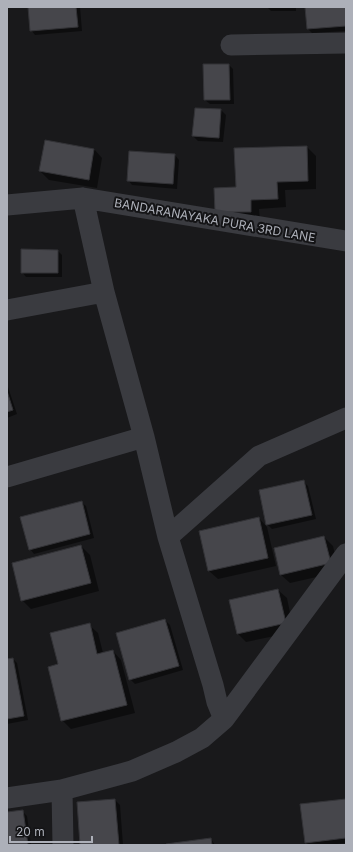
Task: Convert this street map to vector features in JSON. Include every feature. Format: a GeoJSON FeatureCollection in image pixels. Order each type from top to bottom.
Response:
{"type":"FeatureCollection","features":[{"type":"Feature","properties":{"kind":"street"},"geometry":{"type":"LineString","coordinates":[[231,45],[346,43]]}},
{"type":"Feature","properties":{"kind":"street"},"geometry":{"type":"LineString","coordinates":[[84,198],[104,292],[144,437],[168,537],[221,711]]}},
{"type":"Feature","properties":{"kind":"street","name":"BANDARANAYAKA PURA 3RD LANE"},"geometry":{"type":"LineString","coordinates":[[7,205],[84,198],[346,241]]}},
{"type":"Feature","properties":{"kind":"street"},"geometry":{"type":"LineString","coordinates":[[7,310],[104,292]]}},
{"type":"Feature","properties":{"kind":"street"},"geometry":{"type":"LineString","coordinates":[[168,537],[259,456],[346,418]]}},
{"type":"Feature","properties":{"kind":"street"},"geometry":{"type":"LineString","coordinates":[[7,477],[144,437]]}},
{"type":"Feature","properties":{"kind":"street"},"geometry":{"type":"LineString","coordinates":[[7,798],[62,790],[132,771],[176,752],[202,738],[221,711],[346,554]]}},
{"type":"Feature","properties":{"kind":"street"},"geometry":{"type":"LineString","coordinates":[[62,790],[63,845]]}},
{"type":"Feature","properties":{"kind":"building"},"geometry":{"type":"Polygon","coordinates":[[[28,7],[76,7],[78,27],[30,31],[28,7]]]}},
{"type":"Feature","properties":{"kind":"building"},"geometry":{"type":"Polygon","coordinates":[[[305,7],[346,7],[346,26],[307,29],[305,7]]]}},
{"type":"Feature","properties":{"kind":"building"},"geometry":{"type":"Polygon","coordinates":[[[203,64],[229,64],[230,100],[204,100],[203,64]]]}},
{"type":"Feature","properties":{"kind":"building"},"geometry":{"type":"Polygon","coordinates":[[[195,108],[221,109],[219,138],[192,136],[195,108]]]}},
{"type":"Feature","properties":{"kind":"building"},"geometry":{"type":"Polygon","coordinates":[[[45,140],[94,149],[89,180],[39,171],[45,140]]]}},
{"type":"Feature","properties":{"kind":"building"},"geometry":{"type":"Polygon","coordinates":[[[307,146],[308,181],[277,182],[278,199],[251,200],[251,212],[215,212],[214,188],[236,187],[234,148],[307,146]]]}},
{"type":"Feature","properties":{"kind":"building"},"geometry":{"type":"Polygon","coordinates":[[[129,151],[175,154],[173,184],[127,181],[129,151]]]}},
{"type":"Feature","properties":{"kind":"building"},"geometry":{"type":"Polygon","coordinates":[[[21,249],[58,250],[58,273],[21,273],[21,249]]]}},
{"type":"Feature","properties":{"kind":"building"},"geometry":{"type":"Polygon","coordinates":[[[7,391],[13,410],[7,412],[7,391]]]}},
{"type":"Feature","properties":{"kind":"building"},"geometry":{"type":"Polygon","coordinates":[[[304,480],[312,515],[266,525],[259,490],[304,480]]]}},
{"type":"Feature","properties":{"kind":"building"},"geometry":{"type":"Polygon","coordinates":[[[82,501],[90,534],[29,550],[20,517],[82,501]]]}},
{"type":"Feature","properties":{"kind":"building"},"geometry":{"type":"Polygon","coordinates":[[[259,517],[268,558],[208,571],[199,531],[259,517]]]}},
{"type":"Feature","properties":{"kind":"building"},"geometry":{"type":"Polygon","coordinates":[[[324,536],[331,563],[280,575],[274,548],[324,536]]]}},
{"type":"Feature","properties":{"kind":"building"},"geometry":{"type":"Polygon","coordinates":[[[81,545],[91,583],[21,601],[12,563],[81,545]]]}},
{"type":"Feature","properties":{"kind":"building"},"geometry":{"type":"Polygon","coordinates":[[[278,589],[286,623],[237,634],[229,600],[278,589]]]}},
{"type":"Feature","properties":{"kind":"building"},"geometry":{"type":"Polygon","coordinates":[[[165,619],[179,666],[129,680],[116,633],[165,619]]]}},
{"type":"Feature","properties":{"kind":"building"},"geometry":{"type":"Polygon","coordinates":[[[90,623],[97,654],[113,650],[127,705],[61,721],[48,667],[58,664],[50,633],[90,623]]]}},
{"type":"Feature","properties":{"kind":"building"},"geometry":{"type":"Polygon","coordinates":[[[13,658],[24,716],[7,719],[7,659],[13,658]]]}},
{"type":"Feature","properties":{"kind":"building"},"geometry":{"type":"Polygon","coordinates":[[[115,799],[119,845],[80,845],[77,802],[115,799]]]}},
{"type":"Feature","properties":{"kind":"building"},"geometry":{"type":"Polygon","coordinates":[[[346,799],[346,838],[305,843],[300,804],[346,799]]]}},
{"type":"Feature","properties":{"kind":"building"},"geometry":{"type":"Polygon","coordinates":[[[23,810],[28,845],[7,845],[7,812],[23,810]]]}},
{"type":"Feature","properties":{"kind":"building"},"geometry":{"type":"Polygon","coordinates":[[[211,838],[212,845],[166,845],[166,844],[211,838]]]}}]}
